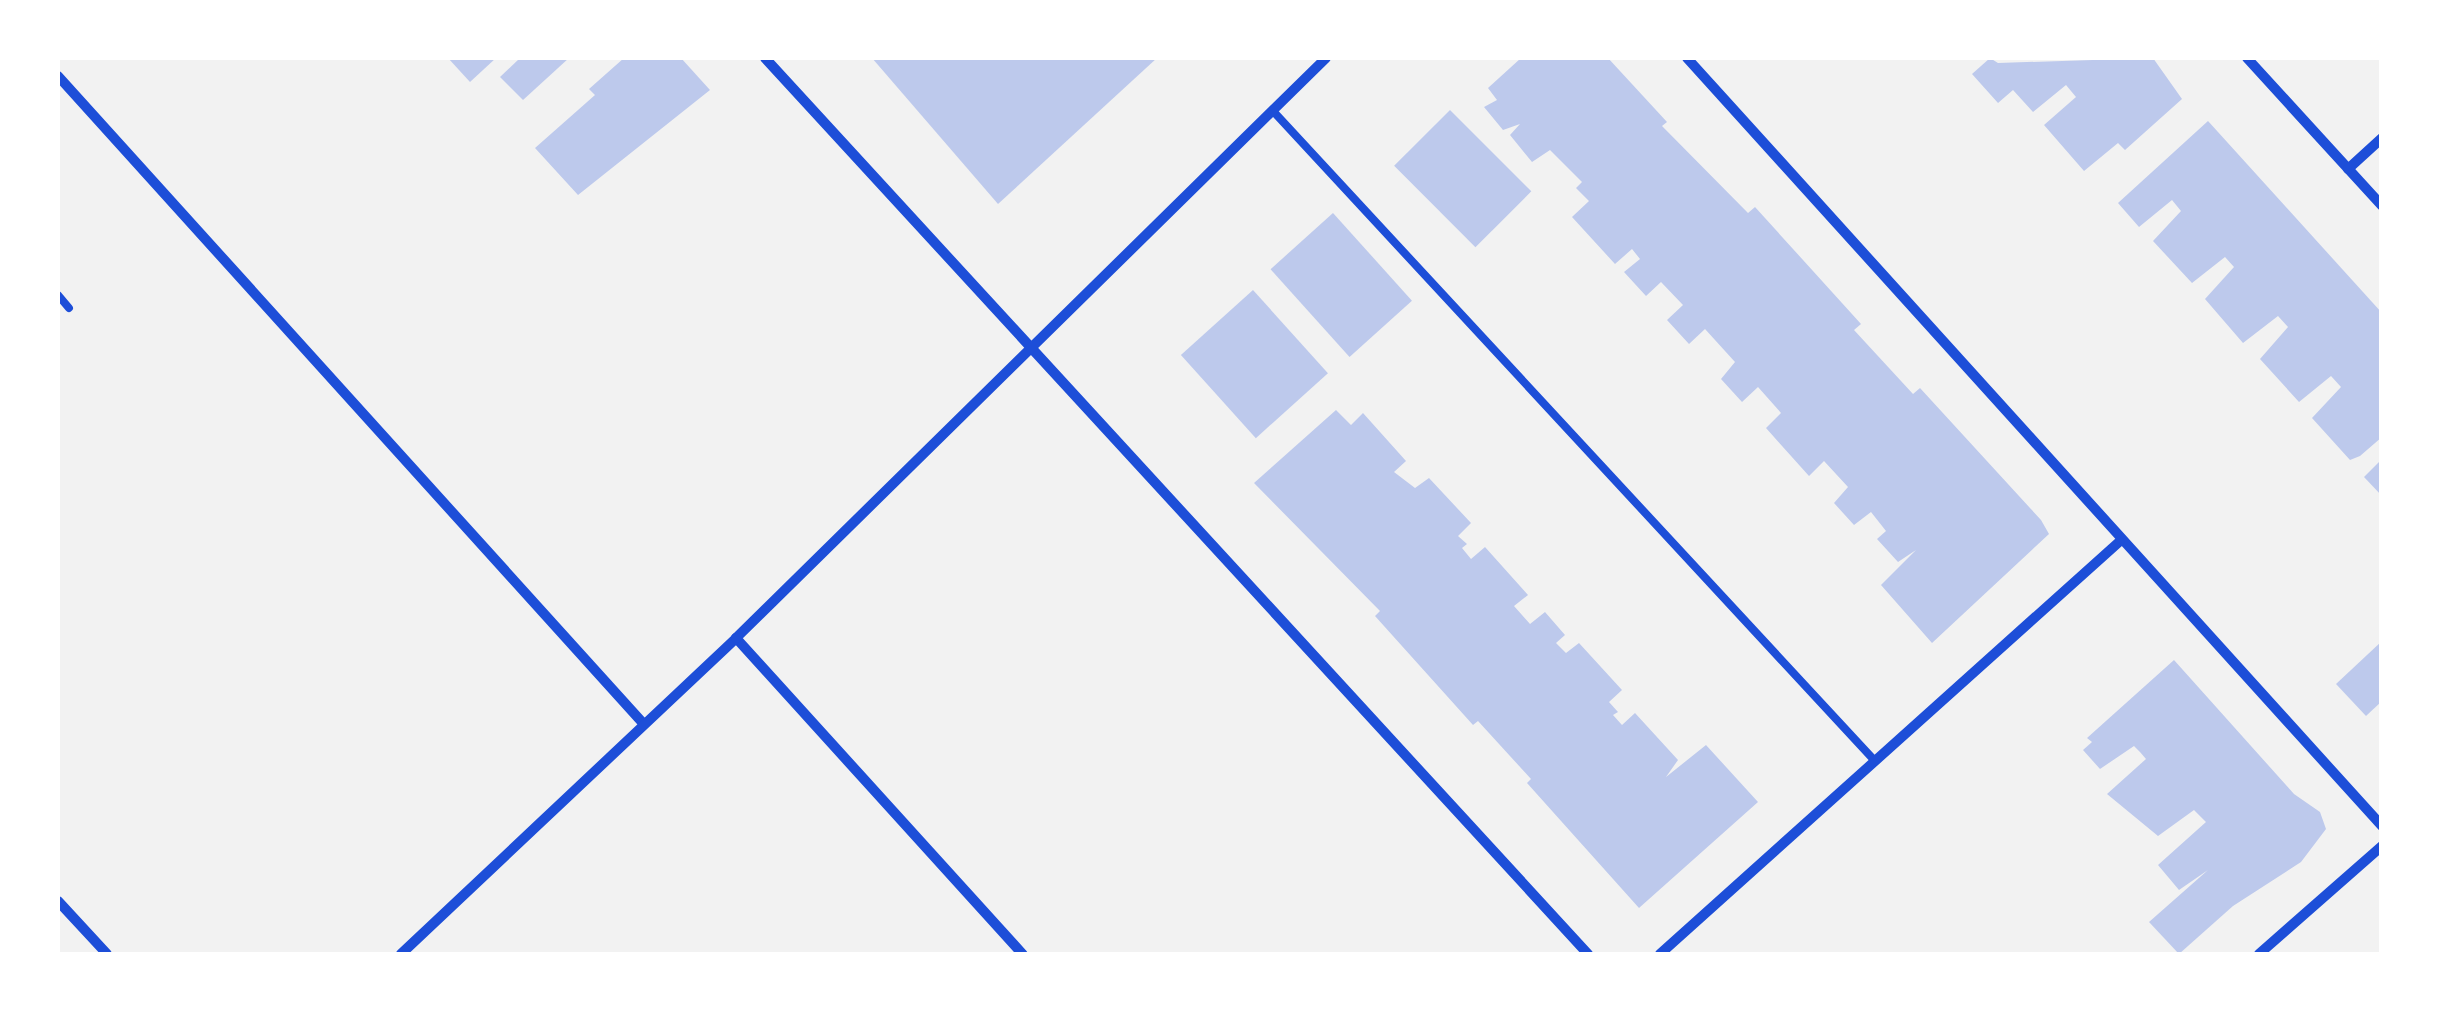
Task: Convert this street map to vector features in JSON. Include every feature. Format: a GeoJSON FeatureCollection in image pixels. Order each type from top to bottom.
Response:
{"type":"FeatureCollection","features":[{"type":"Feature","properties":{"kind":"street"},"geometry":{"type":"LineString","coordinates":[[764,58],[1030,352],[1588,954]]}},
{"type":"Feature","properties":{"kind":"street"},"geometry":{"type":"LineString","coordinates":[[402,954],[642,722],[736,638],[1326,58]]}},
{"type":"Feature","properties":{"kind":"street"},"geometry":{"type":"LineString","coordinates":[[1687,58],[2118,542],[2382,826]]}},
{"type":"Feature","properties":{"kind":"street"},"geometry":{"type":"LineString","coordinates":[[2247,58],[2382,206]]}},
{"type":"Feature","properties":{"kind":"street"},"geometry":{"type":"LineString","coordinates":[[58,76],[642,722]]}},
{"type":"Feature","properties":{"kind":"street"},"geometry":{"type":"LineString","coordinates":[[2348,168],[2382,138]]}},
{"type":"Feature","properties":{"kind":"street"},"geometry":{"type":"LineString","coordinates":[[1660,954],[2118,542]]}},
{"type":"Feature","properties":{"kind":"street"},"geometry":{"type":"LineString","coordinates":[[736,638],[1023,954]]}},
{"type":"Feature","properties":{"kind":"street"},"geometry":{"type":"LineString","coordinates":[[2259,954],[2382,846]]}},
{"type":"Feature","properties":{"kind":"street"},"geometry":{"type":"LineString","coordinates":[[58,901],[107,954]]}},
{"type":"Feature","properties":{"kind":"lane"},"geometry":{"type":"LineString","coordinates":[[1273,111],[1875,762]]}},
{"type":"Feature","properties":{"kind":"lane"},"geometry":{"type":"LineString","coordinates":[[58,295],[69,308]]}},
{"type":"Feature","properties":{"kind":"building"},"geometry":{"type":"Polygon","coordinates":[[[448,58],[496,58],[470,82],[448,58]]]}},
{"type":"Feature","properties":{"kind":"building"},"geometry":{"type":"Polygon","coordinates":[[[520,58],[569,58],[523,100],[500,77],[520,58]]]}},
{"type":"Feature","properties":{"kind":"building"},"geometry":{"type":"Polygon","coordinates":[[[624,58],[681,58],[710,90],[578,195],[535,148],[595,95],[589,89],[624,58]]]}},
{"type":"Feature","properties":{"kind":"building"},"geometry":{"type":"Polygon","coordinates":[[[872,58],[1157,58],[998,204],[872,58]]]}},
{"type":"Feature","properties":{"kind":"building"},"geometry":{"type":"Polygon","coordinates":[[[1521,58],[1608,58],[1667,122],[1662,126],[1748,213],[1755,207],[1861,324],[1854,330],[1913,394],[1920,388],[2041,520],[2049,534],[1932,643],[1881,585],[1916,550],[1898,562],[1877,539],[1886,531],[1871,512],[1854,525],[1834,503],[1848,487],[1824,461],[1809,476],[1766,428],[1781,413],[1758,387],[1742,402],[1721,379],[1735,362],[1705,329],[1689,344],[1667,320],[1683,305],[1661,282],[1646,296],[1624,272],[1640,259],[1632,249],[1615,264],[1572,217],[1589,201],[1576,188],[1582,182],[1550,150],[1532,162],[1510,135],[1520,124],[1503,130],[1484,107],[1497,100],[1488,88],[1521,58]]]}},
{"type":"Feature","properties":{"kind":"building"},"geometry":{"type":"Polygon","coordinates":[[[1990,58],[1998,63],[2153,58],[2182,99],[2125,150],[2118,143],[2084,171],[2044,125],[2076,97],[2066,85],[2033,112],[2013,90],[1998,103],[1972,74],[1990,58]]]}},
{"type":"Feature","properties":{"kind":"building"},"geometry":{"type":"Polygon","coordinates":[[[1450,110],[1531,191],[1475,247],[1394,166],[1450,110]]]}},
{"type":"Feature","properties":{"kind":"building"},"geometry":{"type":"Polygon","coordinates":[[[2208,121],[2382,313],[2382,437],[2360,456],[2350,460],[2312,418],[2341,387],[2331,376],[2299,402],[2260,359],[2288,327],[2278,316],[2243,343],[2205,299],[2234,267],[2225,257],[2192,283],[2153,241],[2181,211],[2172,200],[2139,227],[2118,203],[2208,121]]]}},
{"type":"Feature","properties":{"kind":"building"},"geometry":{"type":"Polygon","coordinates":[[[1333,213],[1412,301],[1350,357],[1271,269],[1333,213]]]}},
{"type":"Feature","properties":{"kind":"building"},"geometry":{"type":"Polygon","coordinates":[[[1253,290],[1328,373],[1256,438],[1181,355],[1253,290]]]}},
{"type":"Feature","properties":{"kind":"building"},"geometry":{"type":"Polygon","coordinates":[[[1336,410],[1351,425],[1363,413],[1406,461],[1394,472],[1415,488],[1429,478],[1471,523],[1458,536],[1467,544],[1462,548],[1471,559],[1485,547],[1528,595],[1514,606],[1530,624],[1545,612],[1565,635],[1556,643],[1566,653],[1579,643],[1622,690],[1609,702],[1618,712],[1613,715],[1622,725],[1635,713],[1678,760],[1666,777],[1706,745],[1758,802],[1639,908],[1527,783],[1531,779],[1478,721],[1473,725],[1375,616],[1380,611],[1254,483],[1336,410]]]}},
{"type":"Feature","properties":{"kind":"building"},"geometry":{"type":"Polygon","coordinates":[[[2382,459],[2382,496],[2364,477],[2382,459]]]}},
{"type":"Feature","properties":{"kind":"building"},"geometry":{"type":"Polygon","coordinates":[[[2382,641],[2382,701],[2366,716],[2336,684],[2382,641]]]}},
{"type":"Feature","properties":{"kind":"building"},"geometry":{"type":"Polygon","coordinates":[[[2174,660],[2294,794],[2320,812],[2326,829],[2301,862],[2233,906],[2179,954],[2149,922],[2208,870],[2179,890],[2158,865],[2206,822],[2194,810],[2158,836],[2107,794],[2146,759],[2140,752],[2134,746],[2100,769],[2083,750],[2092,742],[2087,738],[2174,660]]]}}]}
